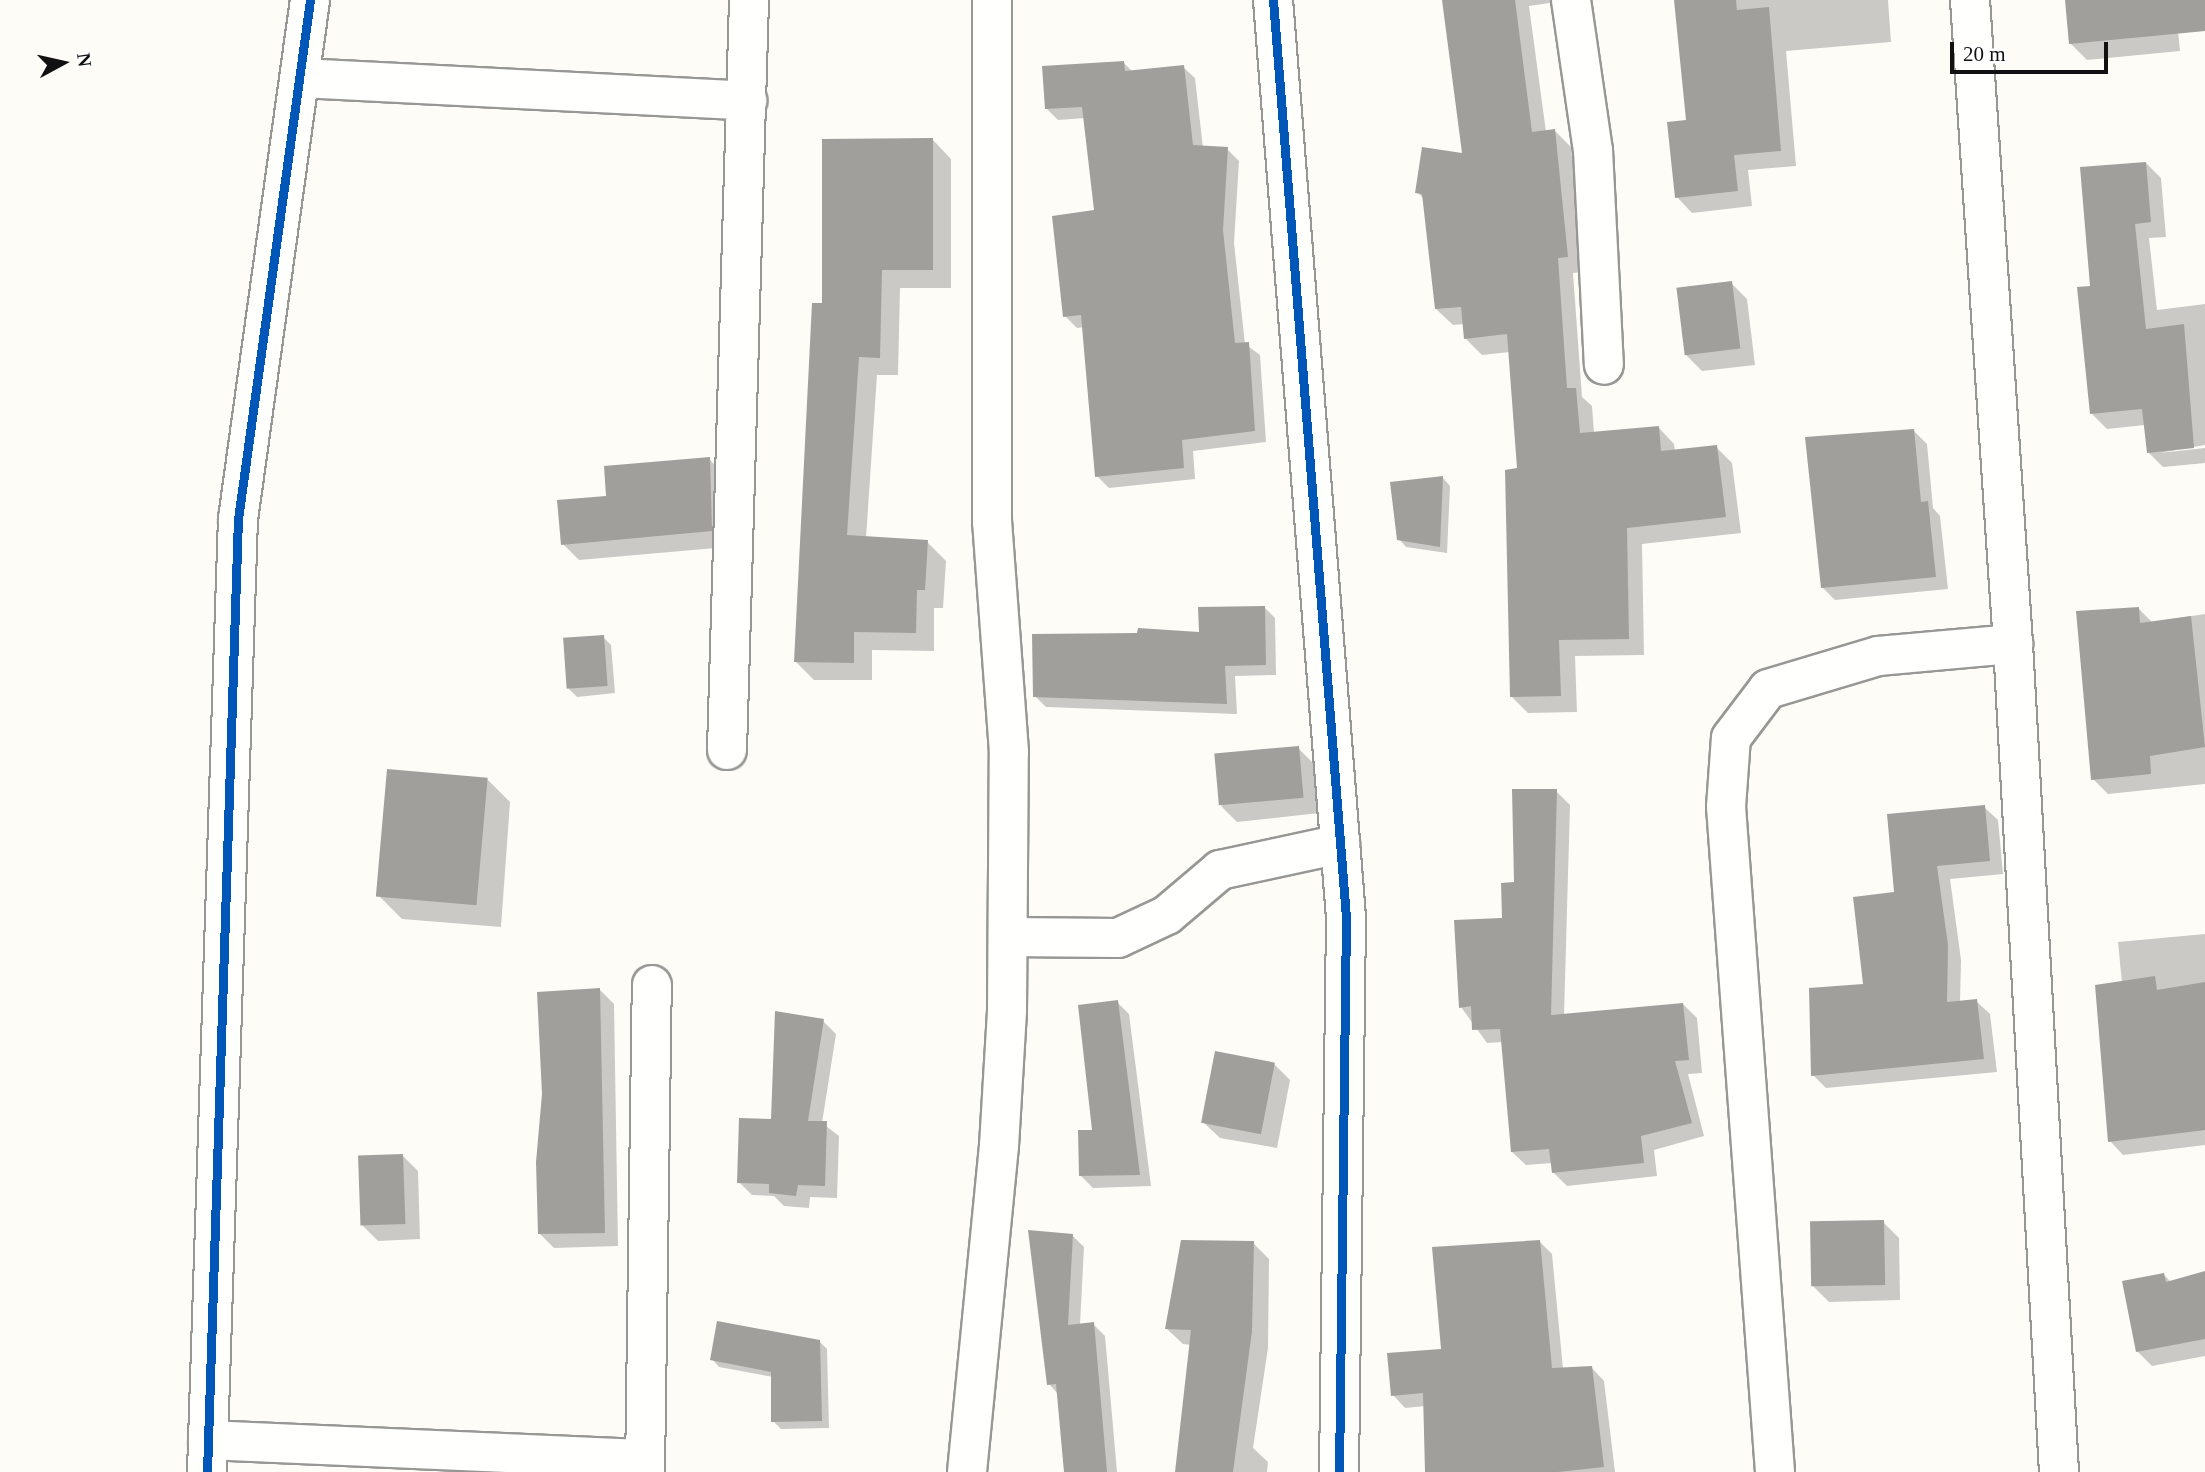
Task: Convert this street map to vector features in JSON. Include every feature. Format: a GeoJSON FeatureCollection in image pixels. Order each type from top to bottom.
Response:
{"type":"FeatureCollection","features":[{"type":"Feature","properties":{"kind":"street"},"geometry":{"type":"LineString","coordinates":[[310,0],[238,519],[207,1456],[645,1466],[652,985]]}},
{"type":"Feature","properties":{"kind":"street"},"geometry":{"type":"LineString","coordinates":[[727,750],[748,0]]}},
{"type":"Feature","properties":{"kind":"street"},"geometry":{"type":"LineString","coordinates":[[967,1472],[999,1146],[1008,937],[1009,752],[992,522],[992,0]]}},
{"type":"Feature","properties":{"kind":"street"},"geometry":{"type":"LineString","coordinates":[[1273,0],[1346,917],[1339,1472]]}},
{"type":"Feature","properties":{"kind":"street"},"geometry":{"type":"LineString","coordinates":[[1571,0],[1593,150],[1604,365]]}},
{"type":"Feature","properties":{"kind":"street"},"geometry":{"type":"LineString","coordinates":[[1970,0],[2013,644],[2059,1472]]}},
{"type":"Feature","properties":{"kind":"street"},"geometry":{"type":"LineString","coordinates":[[300,78],[747,101]]}},
{"type":"Feature","properties":{"kind":"street"},"geometry":{"type":"LineString","coordinates":[[1775,1472],[1726,807],[1731,738],[1768,689],[1878,656],[2013,644]]}},
{"type":"Feature","properties":{"kind":"street"},"geometry":{"type":"LineString","coordinates":[[1008,937],[1118,938],[1167,915],[1220,870],[1340,844]]}},
{"type":"Feature","properties":{"kind":"building"},"geometry":{"type":"Polygon","coordinates":[[[1442,0],[1515,0],[1532,132],[1555,129],[1568,257],[1558,258],[1567,388],[1576,388],[1580,433],[1659,426],[1661,451],[1717,445],[1726,517],[1627,528],[1629,639],[1559,640],[1561,696],[1510,697],[1505,470],[1517,468],[1507,334],[1464,339],[1461,307],[1435,309],[1422,194],[1415,193],[1422,147],[1462,153],[1442,0]]]}},
{"type":"Feature","properties":{"kind":"building"},"geometry":{"type":"Polygon","coordinates":[[[1674,0],[1736,0],[1737,10],[1769,7],[1781,151],[1734,155],[1738,191],[1675,198],[1667,122],[1686,120],[1674,0]]]}},
{"type":"Feature","properties":{"kind":"building"},"geometry":{"type":"Polygon","coordinates":[[[2065,0],[2205,0],[2205,31],[2069,44],[2065,0]]]}},
{"type":"Feature","properties":{"kind":"building"},"geometry":{"type":"Polygon","coordinates":[[[1124,61],[1125,71],[1184,65],[1193,145],[1228,147],[1223,230],[1235,343],[1249,342],[1255,431],[1182,440],[1184,468],[1095,477],[1081,315],[1063,317],[1052,216],[1094,210],[1082,107],[1045,109],[1042,66],[1124,61]]]}},
{"type":"Feature","properties":{"kind":"building"},"geometry":{"type":"Polygon","coordinates":[[[933,138],[933,270],[882,270],[880,358],[859,357],[847,535],[928,540],[925,590],[917,590],[916,633],[854,632],[854,663],[794,662],[812,303],[822,303],[822,139],[933,138]]]}},
{"type":"Feature","properties":{"kind":"building"},"geometry":{"type":"Polygon","coordinates":[[[2146,162],[2151,222],[2135,224],[2146,329],[2184,324],[2194,448],[2147,453],[2142,409],[2090,414],[2077,287],[2090,286],[2080,167],[2146,162]]]}},
{"type":"Feature","properties":{"kind":"building"},"geometry":{"type":"Polygon","coordinates":[[[1732,281],[1740,348],[1685,355],[1676,288],[1732,281]]]}},
{"type":"Feature","properties":{"kind":"building"},"geometry":{"type":"Polygon","coordinates":[[[1914,429],[1921,502],[1928,501],[1936,577],[1821,588],[1805,437],[1914,429]]]}},
{"type":"Feature","properties":{"kind":"building"},"geometry":{"type":"Polygon","coordinates":[[[710,457],[712,531],[561,545],[557,500],[606,496],[604,466],[710,457]]]}},
{"type":"Feature","properties":{"kind":"building"},"geometry":{"type":"Polygon","coordinates":[[[1443,476],[1440,547],[1397,540],[1390,482],[1443,476]]]}},
{"type":"Feature","properties":{"kind":"building"},"geometry":{"type":"Polygon","coordinates":[[[1265,606],[1266,665],[1225,666],[1227,704],[1033,697],[1032,634],[1137,633],[1138,628],[1199,632],[1198,607],[1265,606]]]}},
{"type":"Feature","properties":{"kind":"building"},"geometry":{"type":"Polygon","coordinates":[[[2139,607],[2140,623],[2191,616],[2205,747],[2150,756],[2151,774],[2091,780],[2076,611],[2139,607]]]}},
{"type":"Feature","properties":{"kind":"building"},"geometry":{"type":"Polygon","coordinates":[[[604,635],[608,686],[567,689],[563,638],[604,635]]]}},
{"type":"Feature","properties":{"kind":"building"},"geometry":{"type":"Polygon","coordinates":[[[1299,746],[1304,798],[1219,805],[1214,753],[1299,746]]]}},
{"type":"Feature","properties":{"kind":"building"},"geometry":{"type":"Polygon","coordinates":[[[387,769],[488,778],[476,905],[376,897],[387,769]]]}},
{"type":"Feature","properties":{"kind":"building"},"geometry":{"type":"Polygon","coordinates":[[[1512,789],[1557,789],[1551,1015],[1683,1003],[1689,1060],[1675,1061],[1692,1123],[1641,1136],[1644,1163],[1552,1173],[1549,1149],[1511,1152],[1500,1029],[1472,1030],[1471,1006],[1459,1008],[1454,920],[1502,918],[1501,883],[1514,882],[1512,789]]]}},
{"type":"Feature","properties":{"kind":"building"},"geometry":{"type":"Polygon","coordinates":[[[1985,805],[1990,861],[1937,866],[1948,945],[1947,1002],[1977,999],[1984,1059],[1811,1076],[1809,988],[1863,984],[1853,897],[1894,892],[1887,814],[1985,805]]]}},
{"type":"Feature","properties":{"kind":"building"},"geometry":{"type":"Polygon","coordinates":[[[2155,976],[2157,990],[2205,982],[2205,1130],[2108,1142],[2095,985],[2155,976]]]}},
{"type":"Feature","properties":{"kind":"building"},"geometry":{"type":"Polygon","coordinates":[[[600,988],[605,1233],[538,1234],[536,1162],[542,1094],[537,992],[600,988]]]}},
{"type":"Feature","properties":{"kind":"building"},"geometry":{"type":"Polygon","coordinates":[[[1118,1000],[1140,1175],[1079,1176],[1078,1130],[1092,1130],[1078,1005],[1118,1000]]]}},
{"type":"Feature","properties":{"kind":"building"},"geometry":{"type":"Polygon","coordinates":[[[775,1011],[824,1019],[808,1121],[827,1121],[825,1186],[798,1185],[796,1196],[769,1193],[769,1184],[737,1183],[739,1118],[771,1119],[775,1011]]]}},
{"type":"Feature","properties":{"kind":"building"},"geometry":{"type":"Polygon","coordinates":[[[1215,1051],[1275,1063],[1261,1134],[1201,1123],[1215,1051]]]}},
{"type":"Feature","properties":{"kind":"building"},"geometry":{"type":"Polygon","coordinates":[[[403,1154],[405,1224],[360,1226],[358,1156],[403,1154]]]}},
{"type":"Feature","properties":{"kind":"building"},"geometry":{"type":"Polygon","coordinates":[[[1884,1220],[1885,1285],[1811,1286],[1810,1221],[1884,1220]]]}},
{"type":"Feature","properties":{"kind":"building"},"geometry":{"type":"Polygon","coordinates":[[[1028,1230],[1073,1234],[1068,1325],[1094,1322],[1107,1472],[1064,1472],[1056,1384],[1047,1385],[1028,1230]]]}},
{"type":"Feature","properties":{"kind":"building"},"geometry":{"type":"Polygon","coordinates":[[[1181,1240],[1254,1241],[1252,1331],[1233,1472],[1175,1472],[1191,1330],[1165,1329],[1181,1240]]]}},
{"type":"Feature","properties":{"kind":"building"},"geometry":{"type":"Polygon","coordinates":[[[1540,1240],[1552,1368],[1592,1366],[1604,1467],[1558,1472],[1425,1472],[1423,1393],[1391,1396],[1387,1353],[1441,1349],[1432,1247],[1540,1240]]]}},
{"type":"Feature","properties":{"kind":"building"},"geometry":{"type":"Polygon","coordinates":[[[2205,1271],[2205,1339],[2136,1352],[2122,1281],[2164,1273],[2166,1282],[2205,1271]]]}},
{"type":"Feature","properties":{"kind":"building"},"geometry":{"type":"Polygon","coordinates":[[[717,1321],[820,1340],[822,1421],[771,1422],[771,1372],[710,1360],[717,1321]]]}},
{"type":"Feature","properties":{"kind":"cycle path"},"geometry":{"type":"LineString","coordinates":[[207,1472],[238,519],[310,0]]}},
{"type":"Feature","properties":{"kind":"cycle path"},"geometry":{"type":"LineString","coordinates":[[1273,0],[1346,917],[1339,1472]]}}]}
